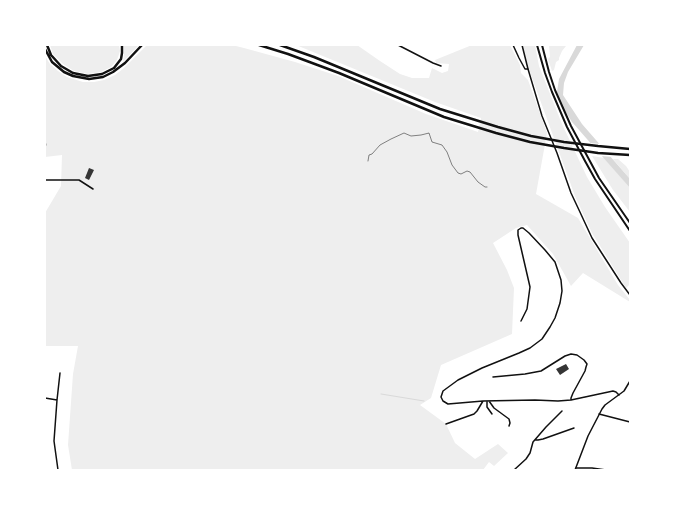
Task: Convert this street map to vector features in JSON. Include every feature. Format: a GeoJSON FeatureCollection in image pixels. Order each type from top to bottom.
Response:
{"type":"FeatureCollection","features":[{"type":"Feature","properties":{"kind":"highway"},"geometry":{"type":"LineString","coordinates":[[47,45],[51,55],[61,66],[73,73],[88,76],[102,74],[114,68],[121,59],[122,45]]}},
{"type":"Feature","properties":{"kind":"highway"},"geometry":{"type":"LineString","coordinates":[[45,49],[52,62],[64,72],[79,78],[89,79],[103,77],[113,72],[125,63],[142,45]]}},
{"type":"Feature","properties":{"kind":"highway"},"geometry":{"type":"LineString","coordinates":[[259,45],[311,62],[424,109],[496,133],[537,143],[584,151],[630,155]]}},
{"type":"Feature","properties":{"kind":"highway"},"geometry":{"type":"LineString","coordinates":[[280,45],[314,57],[440,109],[498,128],[564,142],[630,149]]}},
{"type":"Feature","properties":{"kind":"highway"},"geometry":{"type":"LineString","coordinates":[[537,45],[545,73],[559,110],[574,142],[595,179],[630,231]]}},
{"type":"Feature","properties":{"kind":"highway"},"geometry":{"type":"LineString","coordinates":[[542,45],[549,72],[563,109],[599,178],[630,223]]}},
{"type":"Feature","properties":{"kind":"street"},"geometry":{"type":"LineString","coordinates":[[398,45],[441,66]]}},
{"type":"Feature","properties":{"kind":"street"},"geometry":{"type":"LineString","coordinates":[[513,45],[525,69],[528,69]]}},
{"type":"Feature","properties":{"kind":"street"},"geometry":{"type":"LineString","coordinates":[[522,45],[542,116],[587,229],[630,295]]}},
{"type":"Feature","properties":{"kind":"street"},"geometry":{"type":"LineString","coordinates":[[45,180],[79,180],[93,189]]}},
{"type":"Feature","properties":{"kind":"street"},"geometry":{"type":"LineString","coordinates":[[521,321],[527,309],[530,287],[518,235],[518,230],[520,228],[524,228],[555,262],[561,280],[562,291],[555,318],[542,339],[530,348],[482,368],[458,380],[443,391],[441,397],[443,401],[448,404],[483,401],[558,401],[571,400],[613,391],[619,395]]}},
{"type":"Feature","properties":{"kind":"street"},"geometry":{"type":"LineString","coordinates":[[493,377],[521,375],[541,371],[565,356],[571,354],[577,355],[587,364],[571,400]]}},
{"type":"Feature","properties":{"kind":"street"},"geometry":{"type":"LineString","coordinates":[[58,470],[54,441],[60,373]]}},
{"type":"Feature","properties":{"kind":"street"},"geometry":{"type":"LineString","coordinates":[[606,470],[592,468],[575,469],[588,436],[599,414],[605,405],[626,388],[630,381]]}},
{"type":"Feature","properties":{"kind":"street"},"geometry":{"type":"LineString","coordinates":[[45,398],[57,400]]}},
{"type":"Feature","properties":{"kind":"street"},"geometry":{"type":"LineString","coordinates":[[446,424],[474,414],[483,401]]}},
{"type":"Feature","properties":{"kind":"street"},"geometry":{"type":"LineString","coordinates":[[488,401],[487,407],[492,414]]}},
{"type":"Feature","properties":{"kind":"street"},"geometry":{"type":"LineString","coordinates":[[488,401],[494,408],[509,419],[509,426]]}},
{"type":"Feature","properties":{"kind":"street"},"geometry":{"type":"LineString","coordinates":[[514,470],[530,453],[534,440],[562,411]]}},
{"type":"Feature","properties":{"kind":"street"},"geometry":{"type":"LineString","coordinates":[[599,414],[630,422]]}},
{"type":"Feature","properties":{"kind":"street"},"geometry":{"type":"LineString","coordinates":[[534,440],[543,439],[574,428]]}},
{"type":"Feature","properties":{"kind":"lane"},"geometry":{"type":"LineString","coordinates":[[45,140],[45,147]]}},
{"type":"Feature","properties":{"kind":"path"},"geometry":{"type":"LineString","coordinates":[[368,161],[368,155],[372,154],[380,145],[391,139],[404,134],[411,136],[429,133],[432,142],[442,145],[447,152],[452,165],[458,173],[462,174],[467,171],[470,172],[478,182],[487,187]]}},
{"type":"Feature","properties":{"kind":"shaded area"},"geometry":{"type":"Polygon","coordinates":[[[50,45],[119,45],[120,51],[117,60],[111,67],[101,72],[88,74],[74,71],[63,64],[53,54],[50,45]]]}},
{"type":"Feature","properties":{"kind":"shaded area"},"geometry":{"type":"Polygon","coordinates":[[[124,45],[139,45],[123,62],[124,54],[124,45]]]}},
{"type":"Feature","properties":{"kind":"shaded area"},"geometry":{"type":"Polygon","coordinates":[[[147,45],[232,45],[244,48],[338,76],[426,114],[478,132],[481,118],[435,102],[296,45],[357,45],[400,74],[412,78],[429,78],[432,68],[442,73],[448,71],[449,64],[436,63],[435,60],[472,45],[510,45],[520,65],[521,73],[528,80],[547,133],[536,194],[578,218],[618,285],[630,302],[583,273],[571,286],[553,254],[527,225],[516,228],[493,243],[507,270],[514,288],[512,334],[441,365],[431,398],[420,405],[446,424],[455,443],[475,459],[498,444],[508,453],[494,466],[489,462],[483,470],[72,470],[68,445],[73,374],[78,346],[45,346],[45,213],[61,186],[62,155],[45,157],[45,56],[50,64],[67,77],[83,82],[94,82],[104,80],[115,75],[147,45]]]}},
{"type":"Feature","properties":{"kind":"shaded area"},"geometry":{"type":"Polygon","coordinates":[[[523,45],[535,45],[539,66],[562,124],[587,177],[605,207],[630,243],[630,284],[626,288],[592,233],[575,196],[531,75],[523,45]]]}},
{"type":"Feature","properties":{"kind":"shaded area"},"geometry":{"type":"Polygon","coordinates":[[[549,45],[568,45],[562,51],[559,60],[556,62],[554,70],[552,71],[548,59],[550,57],[549,45]]]}},
{"type":"Feature","properties":{"kind":"shaded area"},"geometry":{"type":"Polygon","coordinates":[[[577,45],[584,45],[568,72],[564,83],[563,95],[582,124],[630,179],[630,188],[572,122],[563,108],[557,92],[559,79],[577,45]]]}},
{"type":"Feature","properties":{"kind":"shaded area"},"geometry":{"type":"Polygon","coordinates":[[[592,156],[605,158],[630,188],[630,212],[613,190],[592,156]]]}},
{"type":"Feature","properties":{"kind":"shaded area"},"geometry":{"type":"Polygon","coordinates":[[[613,159],[618,159],[626,166],[630,172],[630,179],[613,159]]]}},
{"type":"Feature","properties":{"kind":"pier"},"geometry":{"type":"Polygon","coordinates":[[[589,143],[602,144],[614,157],[601,156],[589,143]]]}},
{"type":"Feature","properties":{"kind":"building"},"geometry":{"type":"Polygon","coordinates":[[[89,168],[94,170],[89,180],[85,178],[89,168]]]}},
{"type":"Feature","properties":{"kind":"building"},"geometry":{"type":"Polygon","coordinates":[[[566,364],[569,369],[560,375],[556,369],[566,364]]]}},
{"type":"Feature","properties":{"kind":"waterway"},"geometry":{"type":"LineString","coordinates":[[381,394],[424,401]]}}]}
